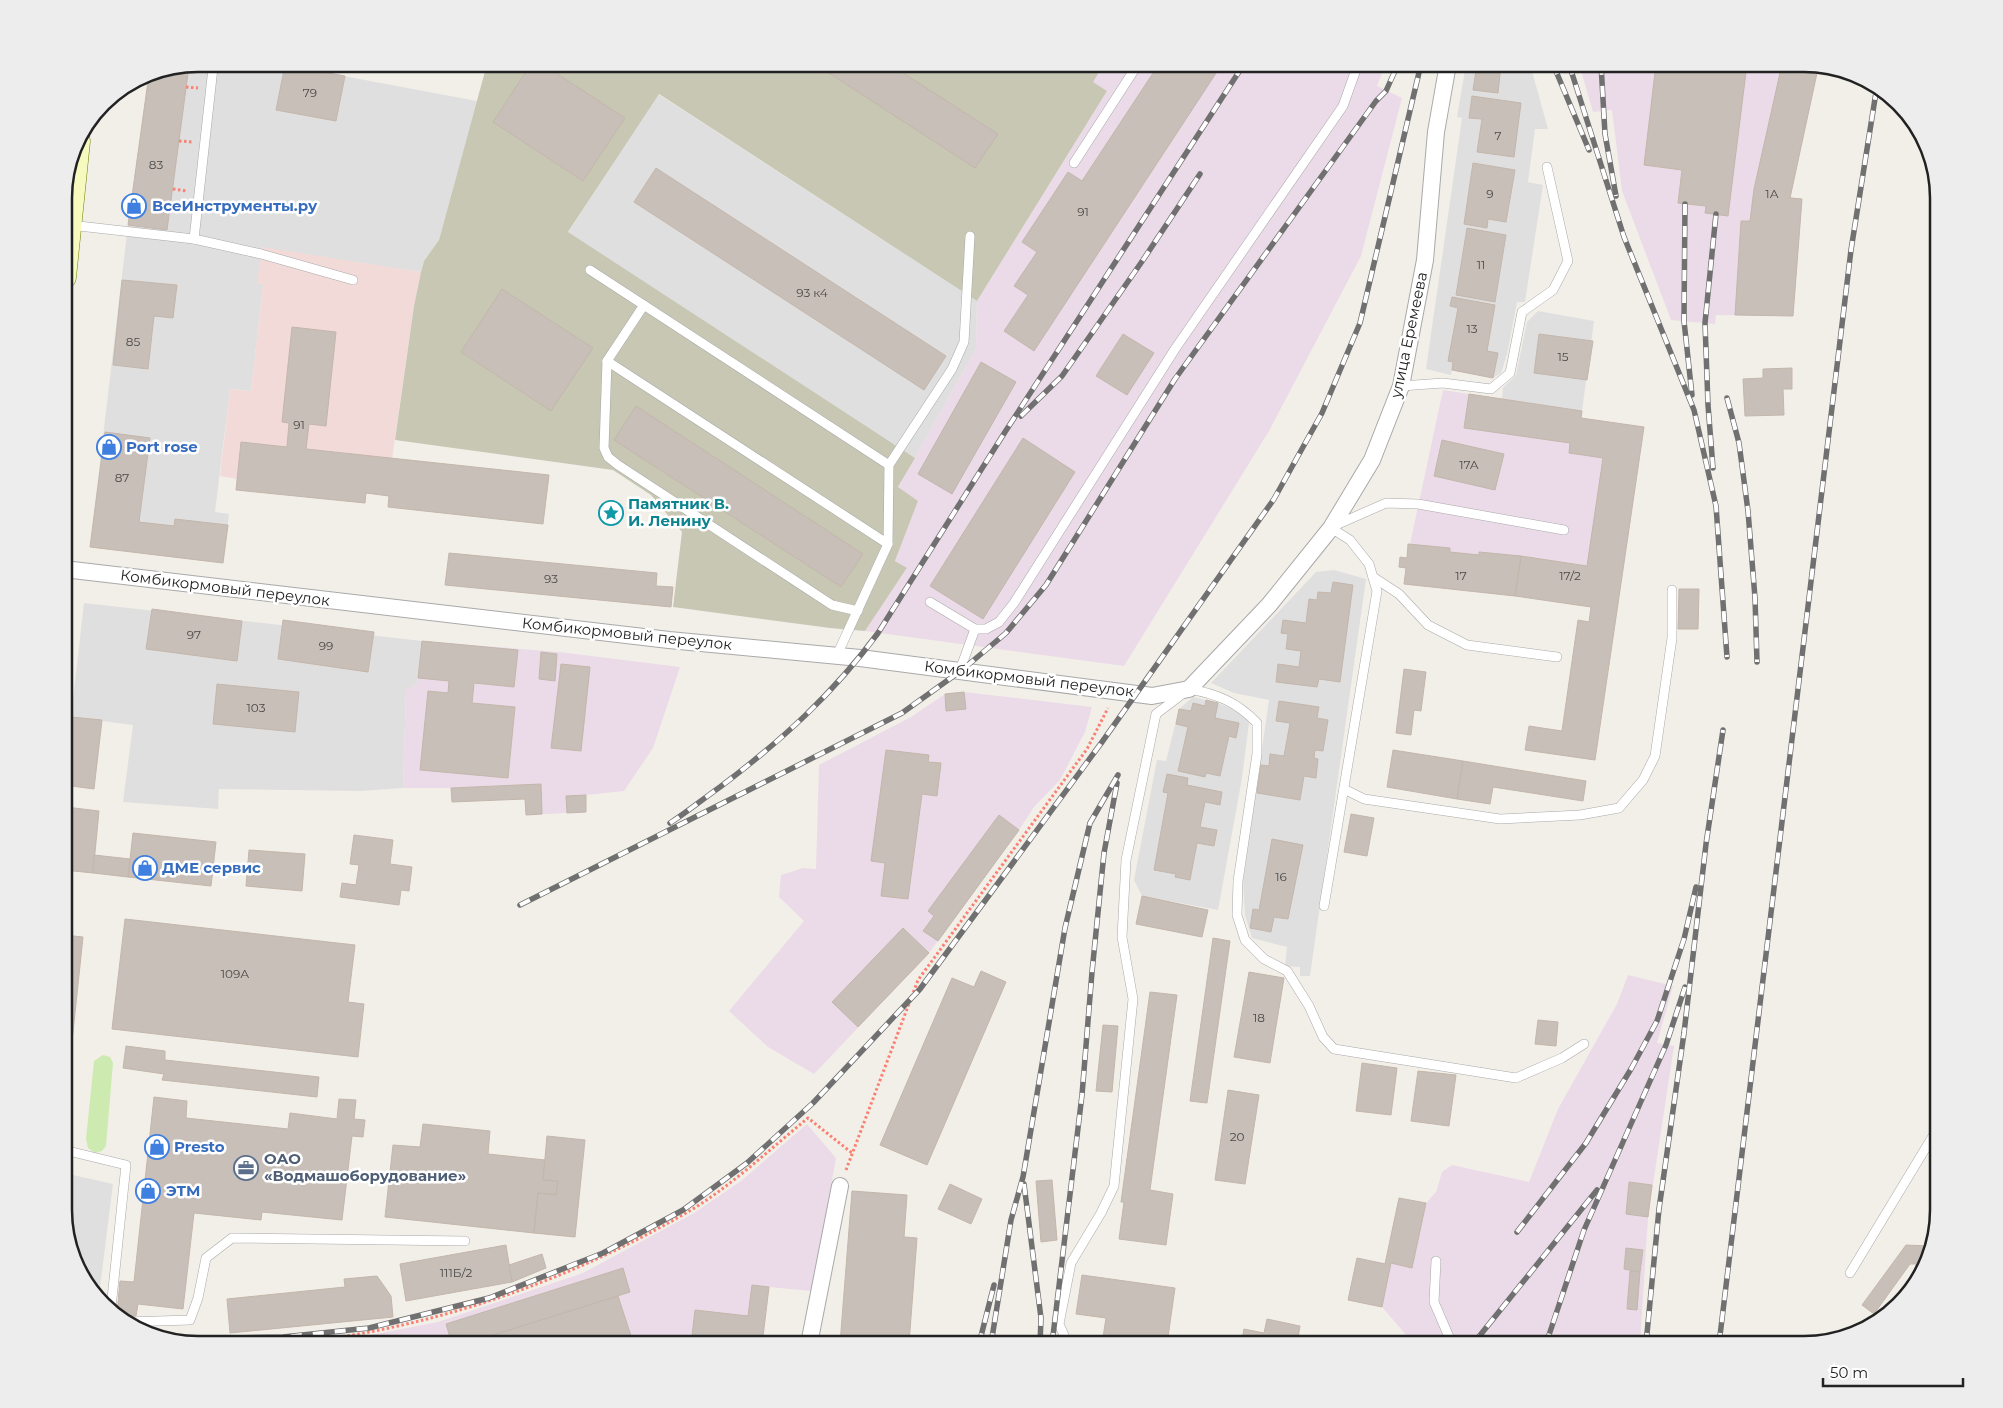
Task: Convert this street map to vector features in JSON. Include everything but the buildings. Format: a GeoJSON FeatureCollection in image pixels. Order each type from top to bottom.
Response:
{"type":"FeatureCollection","features":[{"type":"Feature","properties":{"kind":"main road"},"geometry":{"type":"LineString","coordinates":[[73,194],[74,180]]}},
{"type":"Feature","properties":{"kind":"street","name":"улица Еремеева"},"geometry":{"type":"LineString","coordinates":[[1189,689],[1269,605],[1331,528],[1372,460],[1401,386],[1425,260],[1436,132],[1447,72]]}},
{"type":"Feature","properties":{"kind":"street","name":"Комбикормовый переулок"},"geometry":{"type":"LineString","coordinates":[[73,570],[669,640],[960,670],[1152,696],[1189,689]]}},
{"type":"Feature","properties":{"kind":"street"},"geometry":{"type":"LineString","coordinates":[[811,1336],[840,1186]]}},
{"type":"Feature","properties":{"kind":"lane"},"geometry":{"type":"LineString","coordinates":[[194,239],[213,72]]}},
{"type":"Feature","properties":{"kind":"lane"},"geometry":{"type":"LineString","coordinates":[[1074,163],[1133,72]]}},
{"type":"Feature","properties":{"kind":"lane"},"geometry":{"type":"LineString","coordinates":[[930,602],[974,629],[986,629],[999,622],[1014,603],[1175,349],[1343,106],[1355,72]]}},
{"type":"Feature","properties":{"kind":"lane"},"geometry":{"type":"LineString","coordinates":[[1401,386],[1443,383],[1491,389],[1510,373],[1522,312],[1553,290],[1568,261],[1548,167]]}},
{"type":"Feature","properties":{"kind":"lane"},"geometry":{"type":"LineString","coordinates":[[73,225],[194,239],[261,254],[353,280]]}},
{"type":"Feature","properties":{"kind":"lane"},"geometry":{"type":"LineString","coordinates":[[837,656],[888,544],[889,465],[952,369],[964,342],[970,236]]}},
{"type":"Feature","properties":{"kind":"lane"},"geometry":{"type":"LineString","coordinates":[[590,270],[889,465]]}},
{"type":"Feature","properties":{"kind":"lane"},"geometry":{"type":"LineString","coordinates":[[644,305],[608,362],[603,435],[604,448],[608,457],[832,604],[858,611]]}},
{"type":"Feature","properties":{"kind":"lane"},"geometry":{"type":"LineString","coordinates":[[608,362],[888,544]]}},
{"type":"Feature","properties":{"kind":"lane"},"geometry":{"type":"LineString","coordinates":[[1331,528],[1386,503],[1418,504],[1564,530]]}},
{"type":"Feature","properties":{"kind":"lane"},"geometry":{"type":"LineString","coordinates":[[1324,906],[1377,591],[1369,564],[1350,540],[1331,528]]}},
{"type":"Feature","properties":{"kind":"lane"},"geometry":{"type":"LineString","coordinates":[[1373,577],[1399,594],[1428,625],[1467,646],[1557,657]]}},
{"type":"Feature","properties":{"kind":"lane"},"geometry":{"type":"LineString","coordinates":[[1344,789],[1364,799],[1500,819],[1580,815],[1620,808],[1643,780],[1655,756],[1672,638],[1672,590]]}},
{"type":"Feature","properties":{"kind":"lane"},"geometry":{"type":"LineString","coordinates":[[960,670],[974,629]]}},
{"type":"Feature","properties":{"kind":"lane"},"geometry":{"type":"LineString","coordinates":[[1064,1336],[1059,1324],[1071,1263],[1102,1213],[1114,1186],[1133,999],[1122,937],[1126,860],[1156,714],[1189,689],[1211,692],[1244,709],[1257,723],[1257,754],[1238,881],[1238,915],[1245,940],[1264,959],[1287,971],[1309,1006],[1323,1037],[1334,1049],[1516,1078],[1562,1058],[1584,1044]]}},
{"type":"Feature","properties":{"kind":"lane"},"geometry":{"type":"LineString","coordinates":[[1850,1273],[1930,1141]]}},
{"type":"Feature","properties":{"kind":"lane"},"geometry":{"type":"LineString","coordinates":[[73,1152],[126,1165],[112,1300]]}},
{"type":"Feature","properties":{"kind":"lane"},"geometry":{"type":"LineString","coordinates":[[142,1321],[190,1320],[198,1298],[206,1258],[232,1238],[465,1241]]}},
{"type":"Feature","properties":{"kind":"lane"},"geometry":{"type":"LineString","coordinates":[[1436,1261],[1434,1302],[1449,1336]]}},
{"type":"Feature","properties":{"kind":"path"},"geometry":{"type":"LineString","coordinates":[[840,1186],[918,980],[1087,749],[1116,691]]}},
{"type":"Feature","properties":{"kind":"path"},"geometry":{"type":"LineString","coordinates":[[340,1336],[369,1332],[473,1307],[582,1266],[687,1212],[739,1176],[808,1118],[852,1153]]}},
{"type":"Feature","properties":{"kind":"shaded area"},"geometry":{"type":"Polygon","coordinates":[[[199,72],[322,72],[477,101],[439,240],[424,261],[421,272],[262,248],[258,283],[263,284],[251,391],[230,389],[215,512],[229,514],[223,563],[90,547],[128,225],[148,83],[150,82],[174,75],[199,72]]]}},
{"type":"Feature","properties":{"kind":"shaded area"},"geometry":{"type":"Polygon","coordinates":[[[485,72],[1099,72],[1093,82],[1107,91],[977,301],[659,94],[568,232],[915,458],[898,487],[918,501],[895,561],[907,568],[865,631],[673,607],[682,532],[651,495],[613,470],[395,440],[414,306],[421,272],[424,261],[439,240],[485,72]]]}},
{"type":"Feature","properties":{"kind":"shaded area"},"geometry":{"type":"Polygon","coordinates":[[[1099,72],[1383,72],[1377,86],[1402,98],[1361,256],[1269,431],[1124,666],[865,631],[907,569],[895,561],[918,501],[898,488],[976,349],[977,301],[1107,91],[1092,82],[1099,72]]]}},
{"type":"Feature","properties":{"kind":"shaded area"},"geometry":{"type":"Polygon","coordinates":[[[1465,72],[1532,72],[1548,129],[1535,129],[1528,182],[1543,185],[1525,302],[1517,302],[1507,354],[1501,373],[1493,378],[1452,370],[1451,375],[1426,369],[1462,118],[1457,117],[1465,72]]]}},
{"type":"Feature","properties":{"kind":"shaded area"},"geometry":{"type":"Polygon","coordinates":[[[1581,72],[1804,72],[1818,74],[1790,197],[1802,199],[1793,316],[1716,315],[1715,324],[1671,320],[1622,191],[1612,110],[1593,112],[1581,72]]]}},
{"type":"Feature","properties":{"kind":"shaded area"},"geometry":{"type":"Polygon","coordinates":[[[658,94],[977,301],[976,349],[915,458],[568,233],[658,94]]]}},
{"type":"Feature","properties":{"kind":"shaded area"},"geometry":{"type":"Polygon","coordinates":[[[262,247],[421,272],[414,306],[392,459],[389,496],[366,493],[365,503],[236,490],[237,479],[220,476],[230,389],[251,391],[263,284],[257,283],[262,247]]]}},
{"type":"Feature","properties":{"kind":"shaded area"},"geometry":{"type":"Polygon","coordinates":[[[1538,311],[1594,321],[1582,411],[1502,399],[1503,388],[1516,375],[1527,322],[1538,311]]]}},
{"type":"Feature","properties":{"kind":"shaded area"},"geometry":{"type":"Polygon","coordinates":[[[1443,390],[1582,411],[1581,418],[1644,427],[1619,597],[1594,593],[1591,607],[1515,596],[1404,584],[1406,568],[1399,567],[1400,557],[1407,558],[1443,390]]]}},
{"type":"Feature","properties":{"kind":"shaded area"},"geometry":{"type":"Polygon","coordinates":[[[1334,570],[1366,579],[1310,976],[1300,976],[1300,967],[1285,966],[1287,947],[1252,938],[1245,915],[1243,881],[1269,700],[1234,693],[1211,683],[1316,572],[1334,570]]]}},
{"type":"Feature","properties":{"kind":"shaded area"},"geometry":{"type":"Polygon","coordinates":[[[84,603],[422,641],[417,684],[406,691],[403,788],[361,791],[219,789],[218,809],[123,802],[133,725],[73,717],[73,699],[84,603]]]}},
{"type":"Feature","properties":{"kind":"shaded area"},"geometry":{"type":"Polygon","coordinates":[[[422,641],[559,652],[680,667],[653,748],[624,791],[586,795],[586,812],[526,815],[525,799],[452,802],[451,788],[403,788],[406,690],[417,684],[422,641]]]}},
{"type":"Feature","properties":{"kind":"shaded area"},"geometry":{"type":"Polygon","coordinates":[[[964,692],[1092,707],[1085,732],[1060,780],[1034,807],[929,953],[814,1074],[768,1047],[729,1011],[804,921],[779,897],[781,875],[803,868],[816,869],[819,765],[911,717],[945,694],[964,692]]]}},
{"type":"Feature","properties":{"kind":"shaded area"},"geometry":{"type":"Polygon","coordinates":[[[1193,697],[1218,703],[1244,714],[1249,723],[1242,778],[1218,910],[1142,896],[1134,880],[1157,760],[1166,761],[1179,709],[1193,697]]]}},
{"type":"Feature","properties":{"kind":"shaded area"},"geometry":{"type":"Polygon","coordinates":[[[1628,975],[1673,986],[1657,1043],[1674,1046],[1648,1217],[1641,1336],[1407,1336],[1382,1307],[1348,1300],[1357,1258],[1385,1263],[1399,1198],[1426,1203],[1436,1192],[1442,1172],[1452,1165],[1529,1182],[1558,1109],[1617,1004],[1628,975]]]}},
{"type":"Feature","properties":{"kind":"shaded area"},"geometry":{"type":"Polygon","coordinates":[[[807,1124],[836,1158],[812,1291],[769,1287],[764,1336],[365,1336],[438,1322],[583,1273],[694,1213],[741,1181],[807,1124]]]}},
{"type":"Feature","properties":{"kind":"shaded area"},"geometry":{"type":"Polygon","coordinates":[[[73,1175],[113,1184],[100,1287],[82,1258],[75,1234],[73,1175]]]}},
{"type":"Feature","properties":{"kind":"green space"},"geometry":{"type":"Polygon","coordinates":[[[103,1055],[110,1057],[113,1063],[106,1146],[102,1151],[95,1153],[88,1148],[86,1139],[94,1061],[103,1055]]]}},
{"type":"Feature","properties":{"kind":"railway"},"geometry":{"type":"LineString","coordinates":[[670,823],[742,770],[805,716],[843,676],[878,633],[1005,432],[1239,72]]}},
{"type":"Feature","properties":{"kind":"railway"},"geometry":{"type":"LineString","coordinates":[[520,905],[902,713],[962,670],[1006,633],[1046,585],[1175,379],[1376,101],[1386,91],[1394,72]]}},
{"type":"Feature","properties":{"kind":"railway"},"geometry":{"type":"LineString","coordinates":[[293,1336],[369,1328],[489,1298],[603,1253],[683,1210],[747,1163],[813,1103],[920,989],[1102,742],[1274,499],[1322,413],[1360,323],[1419,72]]}},
{"type":"Feature","properties":{"kind":"railway"},"geometry":{"type":"LineString","coordinates":[[1556,72],[1589,150]]}},
{"type":"Feature","properties":{"kind":"railway"},"geometry":{"type":"LineString","coordinates":[[1572,72],[1624,237],[1694,410],[1716,506],[1727,657]]}},
{"type":"Feature","properties":{"kind":"railway"},"geometry":{"type":"LineString","coordinates":[[1601,72],[1605,134],[1616,196]]}},
{"type":"Feature","properties":{"kind":"railway"},"geometry":{"type":"LineString","coordinates":[[1720,1336],[1851,250],[1876,95]]}},
{"type":"Feature","properties":{"kind":"railway"},"geometry":{"type":"LineString","coordinates":[[1021,416],[1062,376],[1200,174]]}},
{"type":"Feature","properties":{"kind":"railway"},"geometry":{"type":"LineString","coordinates":[[1685,204],[1684,321],[1692,395]]}},
{"type":"Feature","properties":{"kind":"railway"},"geometry":{"type":"LineString","coordinates":[[1713,468],[1708,405],[1705,323],[1716,214]]}},
{"type":"Feature","properties":{"kind":"railway"},"geometry":{"type":"LineString","coordinates":[[1727,398],[1739,443],[1748,511],[1755,598],[1757,662]]}},
{"type":"Feature","properties":{"kind":"railway"},"geometry":{"type":"LineString","coordinates":[[1647,1336],[1659,1209],[1684,1033],[1706,844],[1723,730]]}},
{"type":"Feature","properties":{"kind":"railway"},"geometry":{"type":"LineString","coordinates":[[992,1336],[1011,1220],[1023,1177],[1065,928],[1090,823],[1118,775]]}},
{"type":"Feature","properties":{"kind":"railway"},"geometry":{"type":"LineString","coordinates":[[1053,1336],[1082,1095],[1104,853],[1117,783]]}},
{"type":"Feature","properties":{"kind":"railway"},"geometry":{"type":"LineString","coordinates":[[1517,1232],[1586,1143],[1631,1069],[1657,1021],[1684,939],[1696,887]]}},
{"type":"Feature","properties":{"kind":"railway"},"geometry":{"type":"LineString","coordinates":[[1549,1336],[1584,1230],[1666,1045],[1685,987]]}},
{"type":"Feature","properties":{"kind":"railway"},"geometry":{"type":"LineString","coordinates":[[1024,1184],[1041,1318],[1040,1336]]}},
{"type":"Feature","properties":{"kind":"railway"},"geometry":{"type":"LineString","coordinates":[[1479,1336],[1597,1190]]}},
{"type":"Feature","properties":{"kind":"railway"},"geometry":{"type":"LineString","coordinates":[[981,1336],[994,1285]]}},
{"type":"Feature","properties":{"kind":"place","name":"ВсеИнструменты.ру"},"geometry":{"type":"Point","coordinates":[134,206]}},
{"type":"Feature","properties":{"kind":"place","name":"Port rose"},"geometry":{"type":"Point","coordinates":[109,447]}},
{"type":"Feature","properties":{"kind":"place","name":"Памятник В. И. Ленину"},"geometry":{"type":"Point","coordinates":[611,513]}},
{"type":"Feature","properties":{"kind":"place","name":"ДМЕ сервис"},"geometry":{"type":"Point","coordinates":[145,868]}},
{"type":"Feature","properties":{"kind":"place","name":"Presto"},"geometry":{"type":"Point","coordinates":[157,1147]}},
{"type":"Feature","properties":{"kind":"place","name":"ОАО «Водмашоборудование»"},"geometry":{"type":"Point","coordinates":[246,1168]}},
{"type":"Feature","properties":{"kind":"place","name":"ЭТМ"},"geometry":{"type":"Point","coordinates":[148,1191]}}]}
